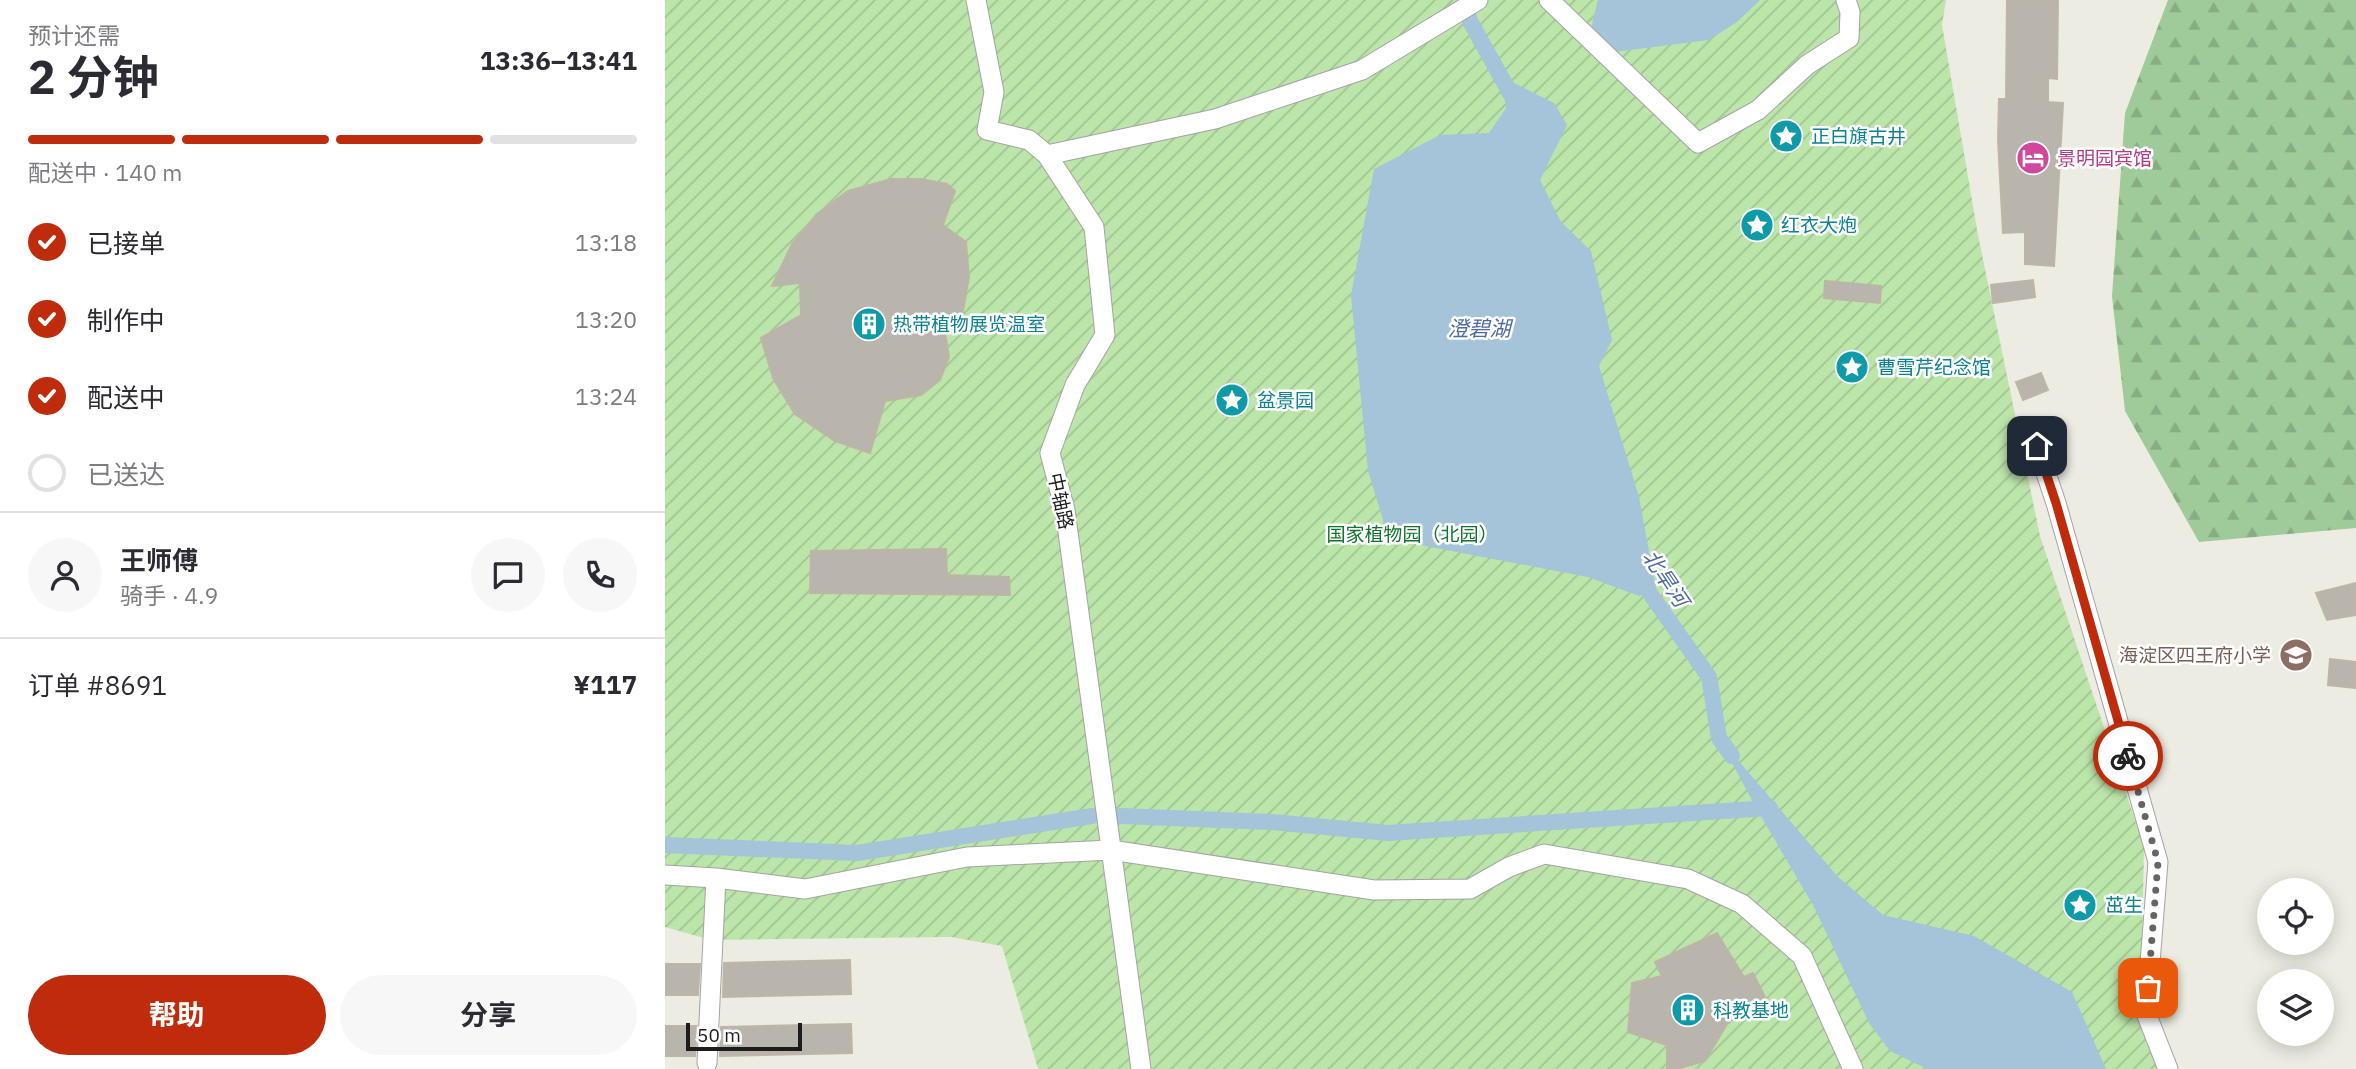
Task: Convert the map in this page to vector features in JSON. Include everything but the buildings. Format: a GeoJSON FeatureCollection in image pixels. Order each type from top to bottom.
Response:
{"type":"FeatureCollection","features":[{"type":"Feature","properties":{"kind":"street","name":"中轴路"},"geometry":{"type":"LineString","coordinates":[[977,0],[994,92],[986,130],[1029,140],[1047,155],[1094,227],[1105,335],[1076,385],[1050,453],[1065,510],[1141,1069]]}},
{"type":"Feature","properties":{"kind":"street"},"geometry":{"type":"LineString","coordinates":[[1047,155],[1215,119],[1362,70],[1478,0]]}},
{"type":"Feature","properties":{"kind":"street"},"geometry":{"type":"LineString","coordinates":[[1549,0],[1698,143],[1758,110],[1807,65],[1849,38],[1850,12],[1846,0]]}},
{"type":"Feature","properties":{"kind":"street"},"geometry":{"type":"LineString","coordinates":[[2037,446],[2056,503],[2158,862],[2147,1013],[2168,1069]]}},
{"type":"Feature","properties":{"kind":"street"},"geometry":{"type":"LineString","coordinates":[[665,875],[805,889],[967,857],[1111,850],[1374,890],[1470,889],[1509,867],[1544,855],[1688,879],[1742,904],[1802,956],[1853,1069]]}},
{"type":"Feature","properties":{"kind":"street"},"geometry":{"type":"LineString","coordinates":[[707,1063],[716,878]]}},
{"type":"Feature","properties":{"kind":"green space","name":"国家植物园（北园）"},"geometry":{"type":"Polygon","coordinates":[[[665,0],[1946,0],[1942,25],[1978,235],[2040,536],[2144,847],[2141,1008],[2160,1069],[1038,1069],[1002,946],[951,937],[711,940],[665,927],[665,0]]]}},
{"type":"Feature","properties":{"kind":"green space"},"geometry":{"type":"Polygon","coordinates":[[[2168,0],[2356,0],[2356,528],[2199,542],[2125,411],[2112,296],[2125,113],[2168,0]]]}},
{"type":"Feature","properties":{"kind":"water"},"geometry":{"type":"Polygon","coordinates":[[[1598,0],[1760,0],[1737,22],[1709,40],[1614,52],[1591,28],[1598,0]]]}},
{"type":"Feature","properties":{"kind":"water","name":"澄碧湖"},"geometry":{"type":"Polygon","coordinates":[[[1502,77],[1554,103],[1567,125],[1540,180],[1561,222],[1591,251],[1612,340],[1599,366],[1639,497],[1656,589],[1639,596],[1588,577],[1389,539],[1368,471],[1351,296],[1374,169],[1440,135],[1489,133],[1506,108],[1502,77]]]}},
{"type":"Feature","properties":{"kind":"water"},"geometry":{"type":"Polygon","coordinates":[[[1719,738],[1838,877],[1883,915],[1974,936],[2072,992],[2106,1069],[1927,1069],[1890,1051],[1869,1023],[1813,905],[1719,738]]]}},
{"type":"Feature","properties":{"kind":"waterway","name":"北旱河"},"geometry":{"type":"LineString","coordinates":[[1465,0],[1470,21],[1511,95]]}},
{"type":"Feature","properties":{"kind":"waterway","name":"北旱河"},"geometry":{"type":"LineString","coordinates":[[1637,575],[1709,677],[1719,738],[1732,756]]}},
{"type":"Feature","properties":{"kind":"waterway"},"geometry":{"type":"LineString","coordinates":[[1120,816],[1272,822],[1388,833],[1770,808]]}},
{"type":"Feature","properties":{"kind":"waterway"},"geometry":{"type":"LineString","coordinates":[[665,845],[857,853],[1092,816]]}},
{"type":"Feature","properties":{"kind":"way so far"},"geometry":{"type":"LineString","coordinates":[[2128,756],[2158,862],[2148,988]]}},
{"type":"Feature","properties":{"kind":"place","name":"正白旗古井"},"geometry":{"type":"Point","coordinates":[1786,136]}},
{"type":"Feature","properties":{"kind":"place","name":"景明园宾馆"},"geometry":{"type":"Point","coordinates":[2033,158]}},
{"type":"Feature","properties":{"kind":"place","name":"红衣大炮"},"geometry":{"type":"Point","coordinates":[1757,225]}},
{"type":"Feature","properties":{"kind":"place","name":"热带植物展览温室"},"geometry":{"type":"Point","coordinates":[869,324]}},
{"type":"Feature","properties":{"kind":"place","name":"曹雪芹纪念馆"},"geometry":{"type":"Point","coordinates":[1852,367]}},
{"type":"Feature","properties":{"kind":"place","name":"盆景园"},"geometry":{"type":"Point","coordinates":[1232,400]}},
{"type":"Feature","properties":{"kind":"place","name":"海淀区四王府小学"},"geometry":{"type":"Point","coordinates":[2296,655]}},
{"type":"Feature","properties":{"kind":"place","name":"茁生"},"geometry":{"type":"Point","coordinates":[2080,905]}},
{"type":"Feature","properties":{"kind":"place","name":"科教基地"},"geometry":{"type":"Point","coordinates":[1688,1010]}},
{"type":"Feature","properties":{"kind":"route"},"geometry":{"type":"LineString","coordinates":[[2037,446],[2056,503],[2128,756]]}}]}
